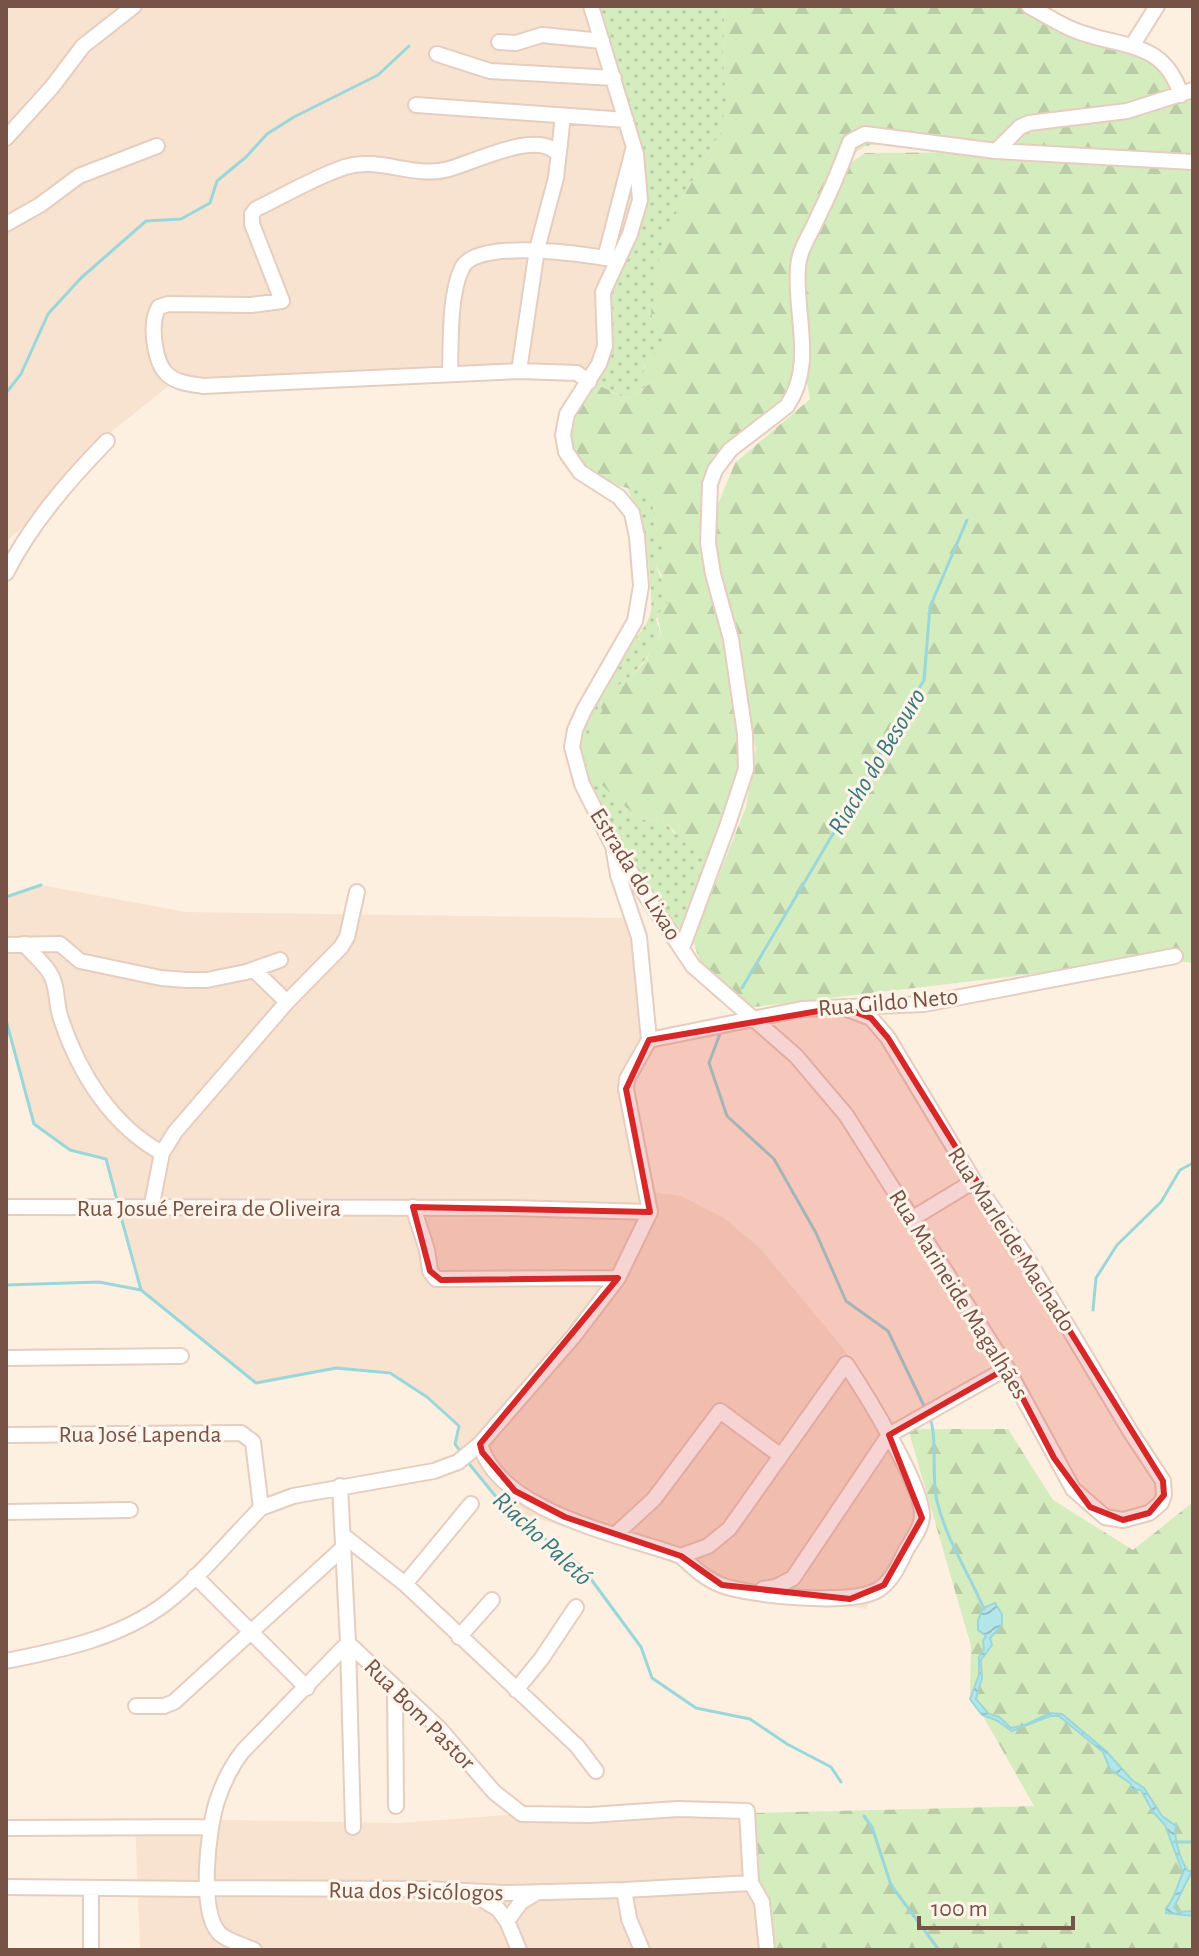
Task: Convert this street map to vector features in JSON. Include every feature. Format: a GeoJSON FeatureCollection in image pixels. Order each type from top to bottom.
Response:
{"type":"FeatureCollection","features":[{"type":"Feature","properties":{"kind":"street"},"geometry":{"type":"LineString","coordinates":[[6,138],[52,87],[83,46],[134,6]]}},
{"type":"Feature","properties":{"kind":"street","name":"Estrada do Lixao"},"geometry":{"type":"LineString","coordinates":[[591,6],[634,146],[640,200],[630,234],[611,259],[603,292],[605,346],[589,382],[567,414],[563,435],[566,452],[580,472],[626,504],[635,525],[640,563],[640,605],[635,621],[584,710],[572,747],[582,784],[613,846],[693,966],[756,1019]]}},
{"type":"Feature","properties":{"kind":"street"},"geometry":{"type":"LineString","coordinates":[[996,151],[1020,127],[1029,123],[1127,111],[1187,92],[1161,60],[1151,53],[1073,30],[1029,6]]}},
{"type":"Feature","properties":{"kind":"street"},"geometry":{"type":"LineString","coordinates":[[1132,46],[1157,6]]}},
{"type":"Feature","properties":{"kind":"street"},"geometry":{"type":"LineString","coordinates":[[499,42],[516,43],[542,35],[602,41]]}},
{"type":"Feature","properties":{"kind":"street"},"geometry":{"type":"LineString","coordinates":[[437,54],[490,71],[614,78]]}},
{"type":"Feature","properties":{"kind":"street"},"geometry":{"type":"LineString","coordinates":[[416,105],[626,120]]}},
{"type":"Feature","properties":{"kind":"street"},"geometry":{"type":"LineString","coordinates":[[519,371],[537,249],[556,178],[563,116]]}},
{"type":"Feature","properties":{"kind":"street"},"geometry":{"type":"LineString","coordinates":[[682,948],[746,769],[745,734],[731,639],[708,543],[710,484],[715,470],[730,450],[787,406],[795,395],[802,371],[803,352],[797,279],[800,255],[839,173],[850,142],[865,134],[996,151],[1193,162]]}},
{"type":"Feature","properties":{"kind":"street"},"geometry":{"type":"LineString","coordinates":[[558,154],[547,145],[538,143],[436,172],[368,164],[343,168],[252,214],[252,224],[282,301],[251,305],[168,304],[159,307],[153,317],[155,338],[161,366],[166,373],[186,383],[203,386],[519,371],[577,373],[589,382]]}},
{"type":"Feature","properties":{"kind":"street"},"geometry":{"type":"LineString","coordinates":[[6,224],[40,205],[79,176],[157,146]]}},
{"type":"Feature","properties":{"kind":"street"},"geometry":{"type":"LineString","coordinates":[[450,373],[455,297],[461,269],[466,262],[488,253],[537,249],[611,259]]}},
{"type":"Feature","properties":{"kind":"street"},"geometry":{"type":"LineString","coordinates":[[6,573],[19,548],[72,477],[107,441]]}},
{"type":"Feature","properties":{"kind":"street"},"geometry":{"type":"LineString","coordinates":[[6,1661],[89,1642],[165,1604],[261,1508],[293,1496],[434,1471],[463,1458],[480,1444],[573,1337],[618,1278],[650,1212],[626,1089],[627,1079],[649,1040],[639,937],[618,875],[613,846]]}},
{"type":"Feature","properties":{"kind":"street"},"geometry":{"type":"LineString","coordinates":[[151,1209],[162,1153],[175,1132],[287,1002],[341,947],[347,937],[357,892]]}},
{"type":"Feature","properties":{"kind":"street"},"geometry":{"type":"LineString","coordinates":[[24,944],[51,975],[61,1021],[88,1079],[105,1105],[125,1129],[162,1153]]}},
{"type":"Feature","properties":{"kind":"street"},"geometry":{"type":"LineString","coordinates":[[6,945],[60,944],[80,961],[161,978],[207,980],[254,970],[280,960]]}},
{"type":"Feature","properties":{"kind":"street","name":"Rua Gildo Neto"},"geometry":{"type":"LineString","coordinates":[[649,1040],[802,1009],[924,1004],[1175,956]]}},
{"type":"Feature","properties":{"kind":"street"},"geometry":{"type":"LineString","coordinates":[[254,970],[287,1002]]}},
{"type":"Feature","properties":{"kind":"street","name":"Rua Marleide Machado"},"geometry":{"type":"LineString","coordinates":[[842,1007],[877,1023],[974,1181],[1025,1255],[1163,1481],[1164,1489]]}},
{"type":"Feature","properties":{"kind":"street","name":"Rua Marineide Magalhães"},"geometry":{"type":"LineString","coordinates":[[756,1019],[796,1056],[831,1095],[1007,1368],[1073,1489],[1105,1517],[1123,1520],[1149,1513],[1161,1503],[1164,1489]]}},
{"type":"Feature","properties":{"kind":"street"},"geometry":{"type":"LineString","coordinates":[[913,1218],[974,1181]]}},
{"type":"Feature","properties":{"kind":"street","name":"Rua Josué Pereira de Oliveira"},"geometry":{"type":"LineString","coordinates":[[6,1207],[413,1207],[650,1212]]}},
{"type":"Feature","properties":{"kind":"street"},"geometry":{"type":"LineString","coordinates":[[413,1207],[427,1250],[430,1271],[436,1279],[618,1278]]}},
{"type":"Feature","properties":{"kind":"street"},"geometry":{"type":"LineString","coordinates":[[6,1358],[181,1356]]}},
{"type":"Feature","properties":{"kind":"street"},"geometry":{"type":"LineString","coordinates":[[480,1444],[489,1467],[515,1491],[565,1517],[681,1556],[694,1569],[722,1585],[808,1598],[850,1599],[875,1592],[893,1575],[922,1518],[917,1496],[889,1435],[846,1364],[729,1529],[708,1546],[681,1556]]}},
{"type":"Feature","properties":{"kind":"street"},"geometry":{"type":"LineString","coordinates":[[751,1590],[776,1587],[793,1578],[889,1435],[1007,1368]]}},
{"type":"Feature","properties":{"kind":"street"},"geometry":{"type":"LineString","coordinates":[[616,1534],[654,1499],[720,1411],[781,1456]]}},
{"type":"Feature","properties":{"kind":"street","name":"Rua José Lapenda"},"geometry":{"type":"LineString","coordinates":[[6,1435],[241,1433],[253,1442],[261,1508]]}},
{"type":"Feature","properties":{"kind":"street"},"geometry":{"type":"LineString","coordinates":[[340,1486],[353,1827]]}},
{"type":"Feature","properties":{"kind":"street"},"geometry":{"type":"LineString","coordinates":[[405,1584],[471,1504]]}},
{"type":"Feature","properties":{"kind":"street"},"geometry":{"type":"LineString","coordinates":[[6,1512],[130,1510]]}},
{"type":"Feature","properties":{"kind":"street"},"geometry":{"type":"LineString","coordinates":[[344,1542],[405,1584],[577,1746],[596,1771]]}},
{"type":"Feature","properties":{"kind":"street"},"geometry":{"type":"LineString","coordinates":[[136,1706],[164,1706],[174,1702],[344,1542]]}},
{"type":"Feature","properties":{"kind":"street"},"geometry":{"type":"LineString","coordinates":[[195,1576],[307,1688]]}},
{"type":"Feature","properties":{"kind":"street"},"geometry":{"type":"LineString","coordinates":[[459,1637],[492,1600]]}},
{"type":"Feature","properties":{"kind":"street"},"geometry":{"type":"LineString","coordinates":[[516,1690],[576,1607]]}},
{"type":"Feature","properties":{"kind":"street","name":"Rua Bom Pastor"},"geometry":{"type":"LineString","coordinates":[[254,1950],[218,1931],[207,1888],[211,1827],[222,1787],[233,1764],[348,1643],[459,1748],[494,1792],[522,1814],[590,1815],[678,1809],[747,1811],[751,1883]]}},
{"type":"Feature","properties":{"kind":"street"},"geometry":{"type":"LineString","coordinates":[[395,1687],[396,1806]]}},
{"type":"Feature","properties":{"kind":"street"},"geometry":{"type":"LineString","coordinates":[[6,1828],[211,1827]]}},
{"type":"Feature","properties":{"kind":"street"},"geometry":{"type":"LineString","coordinates":[[751,1883],[762,1902],[767,1950]]}},
{"type":"Feature","properties":{"kind":"street","name":"Rua dos Psicólogos"},"geometry":{"type":"LineString","coordinates":[[6,1887],[427,1889],[469,1893],[536,1893],[751,1883]]}},
{"type":"Feature","properties":{"kind":"street"},"geometry":{"type":"LineString","coordinates":[[91,1888],[91,1950]]}},
{"type":"Feature","properties":{"kind":"street"},"geometry":{"type":"LineString","coordinates":[[624,1890],[629,1919],[642,1950]]}},
{"type":"Feature","properties":{"kind":"street"},"geometry":{"type":"LineString","coordinates":[[469,1893],[498,1909],[507,1921],[519,1950]]}},
{"type":"Feature","properties":{"kind":"street"},"geometry":{"type":"LineString","coordinates":[[507,1921],[521,1902],[536,1893]]}},
{"type":"Feature","properties":{"kind":"highlighted area"},"geometry":{"type":"Polygon","coordinates":[[[842,1007],[871,1018],[888,1038],[1163,1481],[1164,1495],[1149,1513],[1123,1520],[1090,1507],[1054,1458],[1007,1368],[889,1435],[922,1518],[884,1585],[850,1599],[722,1585],[681,1556],[565,1517],[515,1491],[482,1452],[480,1444],[618,1278],[441,1280],[430,1271],[413,1207],[650,1212],[626,1089],[649,1040],[842,1007]]]}},
{"type":"Feature","properties":{"kind":"shaded area"},"geometry":{"type":"Polygon","coordinates":[[[6,6],[595,6],[641,155],[602,370],[596,384],[576,371],[176,380],[105,437],[44,508],[6,542],[6,6]]]}},
{"type":"Feature","properties":{"kind":"shaded area"},"geometry":{"type":"Polygon","coordinates":[[[41,885],[186,912],[623,918],[633,948],[643,1037],[623,1076],[644,1191],[681,1196],[724,1218],[760,1248],[843,1348],[886,1416],[927,1495],[928,1510],[866,1609],[732,1590],[696,1576],[662,1557],[506,1509],[455,1444],[459,1426],[427,1397],[390,1373],[336,1368],[256,1383],[141,1290],[106,1159],[70,1150],[34,1124],[9,1036],[6,1020],[6,897],[41,885]]]}},
{"type":"Feature","properties":{"kind":"shaded area"},"geometry":{"type":"Polygon","coordinates":[[[749,1807],[764,1950],[140,1950],[135,1822],[399,1823],[602,1808],[749,1807]]]}},
{"type":"Feature","properties":{"kind":"green space"},"geometry":{"type":"Polygon","coordinates":[[[595,6],[725,6],[723,57],[727,103],[720,133],[676,209],[659,257],[661,336],[666,344],[644,368],[653,381],[628,399],[596,384],[602,370],[607,295],[643,208],[595,6]]]}},
{"type":"Feature","properties":{"kind":"green space"},"geometry":{"type":"Polygon","coordinates":[[[725,6],[1023,6],[1070,34],[1147,57],[1169,77],[1176,92],[1147,101],[1041,116],[1017,126],[997,153],[1008,153],[1004,149],[1021,130],[1127,110],[1193,89],[1193,963],[1158,959],[754,1007],[706,980],[693,940],[746,807],[756,749],[720,588],[713,516],[735,463],[810,399],[798,333],[798,258],[852,162],[865,153],[988,152],[881,144],[865,146],[840,163],[789,270],[798,372],[786,406],[769,422],[713,456],[701,507],[704,574],[729,662],[744,757],[738,784],[708,853],[685,843],[666,822],[639,819],[593,777],[583,756],[592,720],[602,712],[599,694],[626,680],[642,665],[661,636],[659,614],[671,600],[661,589],[662,575],[656,566],[664,550],[655,526],[653,504],[645,492],[608,482],[581,463],[574,451],[574,424],[578,411],[596,384],[628,399],[652,382],[643,381],[644,372],[657,345],[665,344],[653,324],[651,311],[664,234],[720,133],[726,103],[723,57],[725,6]]]}},
{"type":"Feature","properties":{"kind":"green space"},"geometry":{"type":"Polygon","coordinates":[[[627,487],[645,492],[653,504],[655,526],[664,543],[664,551],[656,566],[671,601],[656,619],[661,636],[641,665],[620,685],[599,694],[602,712],[592,721],[615,797],[639,819],[666,822],[674,833],[713,844],[717,827],[738,784],[680,935],[607,827],[586,779],[580,755],[581,726],[586,712],[611,670],[645,625],[651,611],[644,527],[627,487]]]}},
{"type":"Feature","properties":{"kind":"green space"},"geometry":{"type":"Polygon","coordinates":[[[908,1429],[1008,1429],[1053,1500],[1133,1550],[1193,1502],[1193,1950],[764,1950],[750,1813],[1034,1806],[970,1693],[971,1646],[908,1429]]]}},
{"type":"Feature","properties":{"kind":"water"},"geometry":{"type":"Polygon","coordinates":[[[995,1603],[1002,1614],[1002,1625],[990,1638],[992,1645],[981,1660],[982,1678],[976,1699],[989,1714],[999,1717],[1011,1728],[1050,1713],[1062,1714],[1144,1788],[1162,1816],[1176,1826],[1180,1856],[1188,1871],[1192,1871],[1174,1907],[1179,1912],[1193,1911],[1193,1916],[1166,1913],[1183,1873],[1165,1825],[1153,1812],[1141,1790],[1131,1789],[1131,1784],[1110,1769],[1103,1752],[1059,1716],[1050,1716],[1012,1731],[982,1715],[970,1699],[979,1675],[979,1657],[986,1636],[978,1630],[978,1620],[983,1608],[995,1603]]]}},
{"type":"Feature","properties":{"kind":"waterway"},"geometry":{"type":"LineString","coordinates":[[6,393],[21,374],[48,314],[81,278],[146,221],[181,219],[210,203],[217,181],[267,134],[378,75],[409,46]]}},
{"type":"Feature","properties":{"kind":"waterway","name":"Riacho do Besouro"},"geometry":{"type":"LineString","coordinates":[[742,988],[924,680],[930,607],[967,520]]}},
{"type":"Feature","properties":{"kind":"waterway"},"geometry":{"type":"LineString","coordinates":[[6,897],[41,885]]}},
{"type":"Feature","properties":{"kind":"waterway","name":"Riacho Paletó"},"geometry":{"type":"LineString","coordinates":[[6,1020],[34,1124],[70,1150],[106,1159],[117,1200]]}},
{"type":"Feature","properties":{"kind":"waterway","name":"Riacho do Besouro"},"geometry":{"type":"LineString","coordinates":[[721,1031],[709,1063],[727,1116],[774,1159],[816,1233],[846,1301],[888,1331],[926,1410]]}},
{"type":"Feature","properties":{"kind":"waterway"},"geometry":{"type":"LineString","coordinates":[[1093,1310],[1096,1278],[1117,1245],[1161,1202],[1180,1170],[1193,1163]]}},
{"type":"Feature","properties":{"kind":"waterway","name":"Riacho Paletó"},"geometry":{"type":"LineString","coordinates":[[121,1217],[141,1290],[256,1383],[336,1368],[390,1373],[427,1397],[459,1426],[455,1444],[462,1454]]}},
{"type":"Feature","properties":{"kind":"waterway"},"geometry":{"type":"LineString","coordinates":[[6,1285],[99,1282],[141,1290]]}},
{"type":"Feature","properties":{"kind":"waterway","name":"Riacho do Besouro"},"geometry":{"type":"LineString","coordinates":[[929,1417],[933,1433],[935,1492],[941,1516],[984,1609]]}},
{"type":"Feature","properties":{"kind":"waterway","name":"Riacho Paletó"},"geometry":{"type":"LineString","coordinates":[[466,1460],[506,1509],[582,1567],[641,1647],[652,1678],[696,1708],[750,1719],[787,1744],[831,1767],[841,1782]]}},
{"type":"Feature","properties":{"kind":"waterway","name":"Riacho Paletó"},"geometry":{"type":"LineString","coordinates":[[864,1816],[872,1827],[891,1885],[939,1950]]}},
{"type":"Feature","properties":{"kind":"waterway"},"geometry":{"type":"LineString","coordinates":[[1174,1842],[1193,1842]]}}]}
